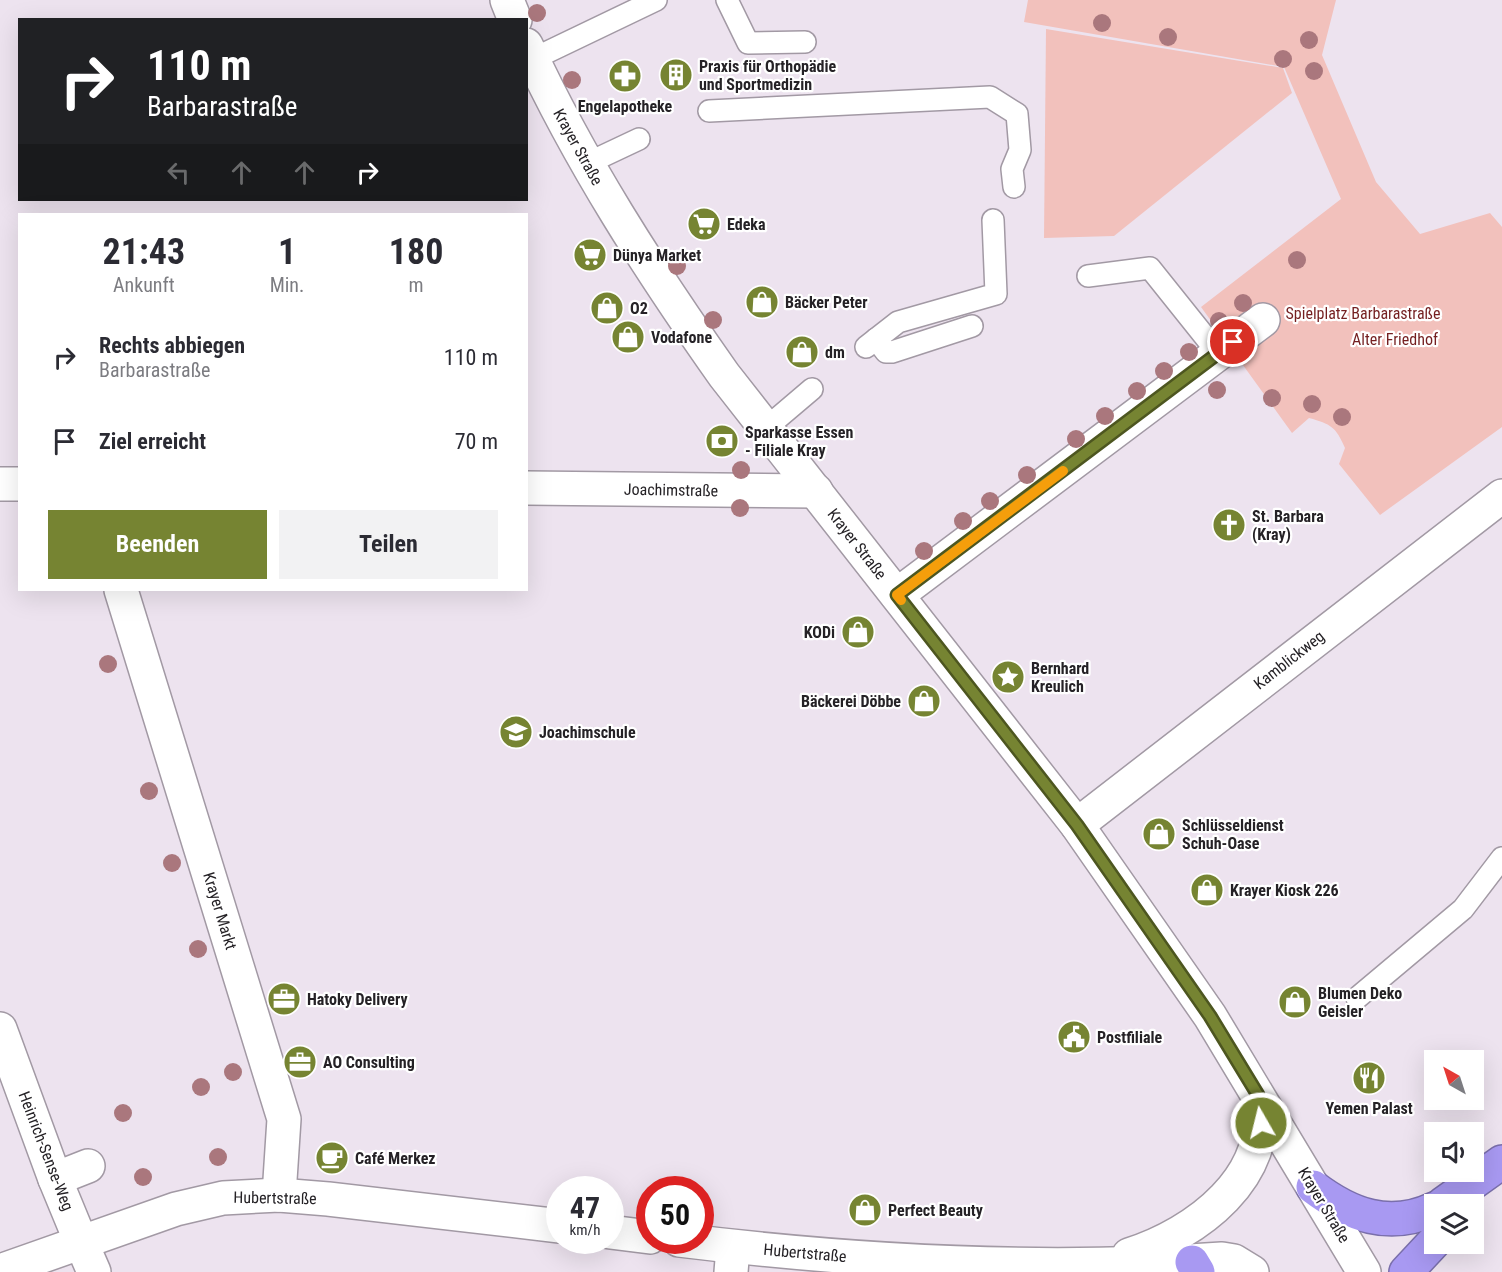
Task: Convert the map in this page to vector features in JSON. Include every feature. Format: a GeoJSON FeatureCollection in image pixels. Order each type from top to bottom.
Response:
{"type":"FeatureCollection","features":[{"type":"Feature","properties":{"kind":"highway"},"geometry":{"type":"LineString","coordinates":[[1457,1194],[1502,1162]]}},
{"type":"Feature","properties":{"kind":"highway"},"geometry":{"type":"LineString","coordinates":[[1479,1194],[1502,1170]]}},
{"type":"Feature","properties":{"kind":"highway"},"geometry":{"type":"LineString","coordinates":[[1313,1187],[1329,1200],[1365,1217],[1381,1219],[1412,1216],[1424,1212]]}},
{"type":"Feature","properties":{"kind":"highway"},"geometry":{"type":"LineString","coordinates":[[1406,1272],[1424,1253]]}},
{"type":"Feature","properties":{"kind":"main road"},"geometry":{"type":"LineString","coordinates":[[507,0],[514,18]]}},
{"type":"Feature","properties":{"kind":"main road","name":"Krayer Straße"},"geometry":{"type":"LineString","coordinates":[[530,52],[586,164],[681,314],[766,428],[1077,825],[1210,1016],[1364,1272]]}},
{"type":"Feature","properties":{"kind":"main road"},"geometry":{"type":"LineString","coordinates":[[897,595],[1263,320]]}},
{"type":"Feature","properties":{"kind":"main road"},"geometry":{"type":"LineString","coordinates":[[0,484],[18,484]]}},
{"type":"Feature","properties":{"kind":"main road","name":"Joachimstraße"},"geometry":{"type":"LineString","coordinates":[[528,488],[816,491]]}},
{"type":"Feature","properties":{"kind":"main road","name":"Kamblickweg"},"geometry":{"type":"LineString","coordinates":[[1077,825],[1502,496]]}},
{"type":"Feature","properties":{"kind":"main road","name":"Krayer Markt"},"geometry":{"type":"LineString","coordinates":[[121,591],[284,1119],[279,1195]]}},
{"type":"Feature","properties":{"kind":"main road","name":"Heinrich-Sense-Weg"},"geometry":{"type":"LineString","coordinates":[[0,1029],[55,1179],[94,1272]]}},
{"type":"Feature","properties":{"kind":"main road"},"geometry":{"type":"LineString","coordinates":[[1101,1263],[1148,1249],[1178,1235],[1193,1226],[1220,1202],[1247,1166],[1258,1145],[1261,1123],[1258,1095]]}},
{"type":"Feature","properties":{"kind":"main road"},"geometry":{"type":"LineString","coordinates":[[255,1161],[279,1195]]}},
{"type":"Feature","properties":{"kind":"main road"},"geometry":{"type":"LineString","coordinates":[[55,1179],[88,1166]]}},
{"type":"Feature","properties":{"kind":"main road","name":"Hubertstraße"},"geometry":{"type":"LineString","coordinates":[[0,1271],[176,1209],[223,1198],[279,1195],[546,1225]]}},
{"type":"Feature","properties":{"kind":"main road","name":"Hubertstraße"},"geometry":{"type":"LineString","coordinates":[[714,1253],[732,1259],[1054,1266],[1101,1263],[1195,1267],[1226,1260],[1252,1272]]}},
{"type":"Feature","properties":{"kind":"lane"},"geometry":{"type":"LineString","coordinates":[[530,52],[656,0]]}},
{"type":"Feature","properties":{"kind":"lane"},"geometry":{"type":"LineString","coordinates":[[727,0],[748,43],[805,42]]}},
{"type":"Feature","properties":{"kind":"lane"},"geometry":{"type":"LineString","coordinates":[[709,111],[990,97],[1017,114],[1020,150],[1012,169],[1014,187]]}},
{"type":"Feature","properties":{"kind":"lane"},"geometry":{"type":"LineString","coordinates":[[586,164],[639,139]]}},
{"type":"Feature","properties":{"kind":"lane"},"geometry":{"type":"LineString","coordinates":[[972,326],[892,352],[886,352],[871,343],[898,322],[996,294],[993,220]]}},
{"type":"Feature","properties":{"kind":"lane"},"geometry":{"type":"LineString","coordinates":[[1088,276],[1150,268],[1218,353]]}},
{"type":"Feature","properties":{"kind":"lane"},"geometry":{"type":"LineString","coordinates":[[766,428],[812,389]]}},
{"type":"Feature","properties":{"kind":"lane"},"geometry":{"type":"LineString","coordinates":[[1357,998],[1463,909],[1502,858]]}},
{"type":"Feature","properties":{"kind":"green space","name":"Alter Friedhof"},"geometry":{"type":"Polygon","coordinates":[[[1028,0],[1336,0],[1322,55],[1376,182],[1420,234],[1490,213],[1502,227],[1502,427],[1380,515],[1339,464],[1345,448],[1339,435],[1332,427],[1309,418],[1292,433],[1201,307],[1341,199],[1284,67],[1024,22],[1028,0]]]}},
{"type":"Feature","properties":{"kind":"green space"},"geometry":{"type":"Polygon","coordinates":[[[1046,29],[1283,68],[1292,93],[1114,236],[1044,238],[1046,29]]]}},
{"type":"Feature","properties":{"kind":"slow traffic"},"geometry":{"type":"LineString","coordinates":[[901,600],[897,595],[963,548],[1063,471]]}},
{"type":"Feature","properties":{"kind":"place","name":"Praxis für Orthopädie und Sportmedizin"},"geometry":{"type":"Point","coordinates":[676,75]}},
{"type":"Feature","properties":{"kind":"place","name":"Engelapotheke"},"geometry":{"type":"Point","coordinates":[625,76]}},
{"type":"Feature","properties":{"kind":"place","name":"Edeka"},"geometry":{"type":"Point","coordinates":[704,224]}},
{"type":"Feature","properties":{"kind":"place","name":"Dünya Market"},"geometry":{"type":"Point","coordinates":[590,255]}},
{"type":"Feature","properties":{"kind":"place","name":"Bäcker Peter"},"geometry":{"type":"Point","coordinates":[762,302]}},
{"type":"Feature","properties":{"kind":"place","name":"O2"},"geometry":{"type":"Point","coordinates":[607,308]}},
{"type":"Feature","properties":{"kind":"place","name":"Vodafone"},"geometry":{"type":"Point","coordinates":[628,337]}},
{"type":"Feature","properties":{"kind":"place","name":"dm"},"geometry":{"type":"Point","coordinates":[802,352]}},
{"type":"Feature","properties":{"kind":"place","name":"Sparkasse Essen - Filiale Kray"},"geometry":{"type":"Point","coordinates":[722,441]}},
{"type":"Feature","properties":{"kind":"place","name":"St. Barbara (Kray)"},"geometry":{"type":"Point","coordinates":[1229,525]}},
{"type":"Feature","properties":{"kind":"place","name":"KODi"},"geometry":{"type":"Point","coordinates":[858,632]}},
{"type":"Feature","properties":{"kind":"place","name":"Bernhard Kreulich"},"geometry":{"type":"Point","coordinates":[1008,677]}},
{"type":"Feature","properties":{"kind":"place","name":"Bäckerei Döbbe"},"geometry":{"type":"Point","coordinates":[924,701]}},
{"type":"Feature","properties":{"kind":"place","name":"Joachimschule"},"geometry":{"type":"Point","coordinates":[516,732]}},
{"type":"Feature","properties":{"kind":"place","name":"Schlüsseldienst Schuh-Oase"},"geometry":{"type":"Point","coordinates":[1159,834]}},
{"type":"Feature","properties":{"kind":"place","name":"Krayer Kiosk 226"},"geometry":{"type":"Point","coordinates":[1207,890]}},
{"type":"Feature","properties":{"kind":"place","name":"Hatoky Delivery"},"geometry":{"type":"Point","coordinates":[284,999]}},
{"type":"Feature","properties":{"kind":"place","name":"Blumen Deko Geisler"},"geometry":{"type":"Point","coordinates":[1295,1002]}},
{"type":"Feature","properties":{"kind":"place","name":"Postfiliale"},"geometry":{"type":"Point","coordinates":[1074,1037]}},
{"type":"Feature","properties":{"kind":"place","name":"AO Consulting"},"geometry":{"type":"Point","coordinates":[300,1062]}},
{"type":"Feature","properties":{"kind":"place","name":"Yemen Palast"},"geometry":{"type":"Point","coordinates":[1369,1078]}},
{"type":"Feature","properties":{"kind":"place","name":"Café Merkez"},"geometry":{"type":"Point","coordinates":[332,1158]}},
{"type":"Feature","properties":{"kind":"place","name":"Perfect Beauty"},"geometry":{"type":"Point","coordinates":[865,1210]}},
{"type":"Feature","properties":{"kind":"route"},"geometry":{"type":"LineString","coordinates":[[1233,342],[963,548],[897,595],[1077,825],[1210,1016],[1258,1095],[1261,1123]]}},
{"type":"Feature","properties":{"kind":"park label","name":"Spielplatz Barbarastraße"},"geometry":{"type":"Point","coordinates":[1363,313]}}]}
